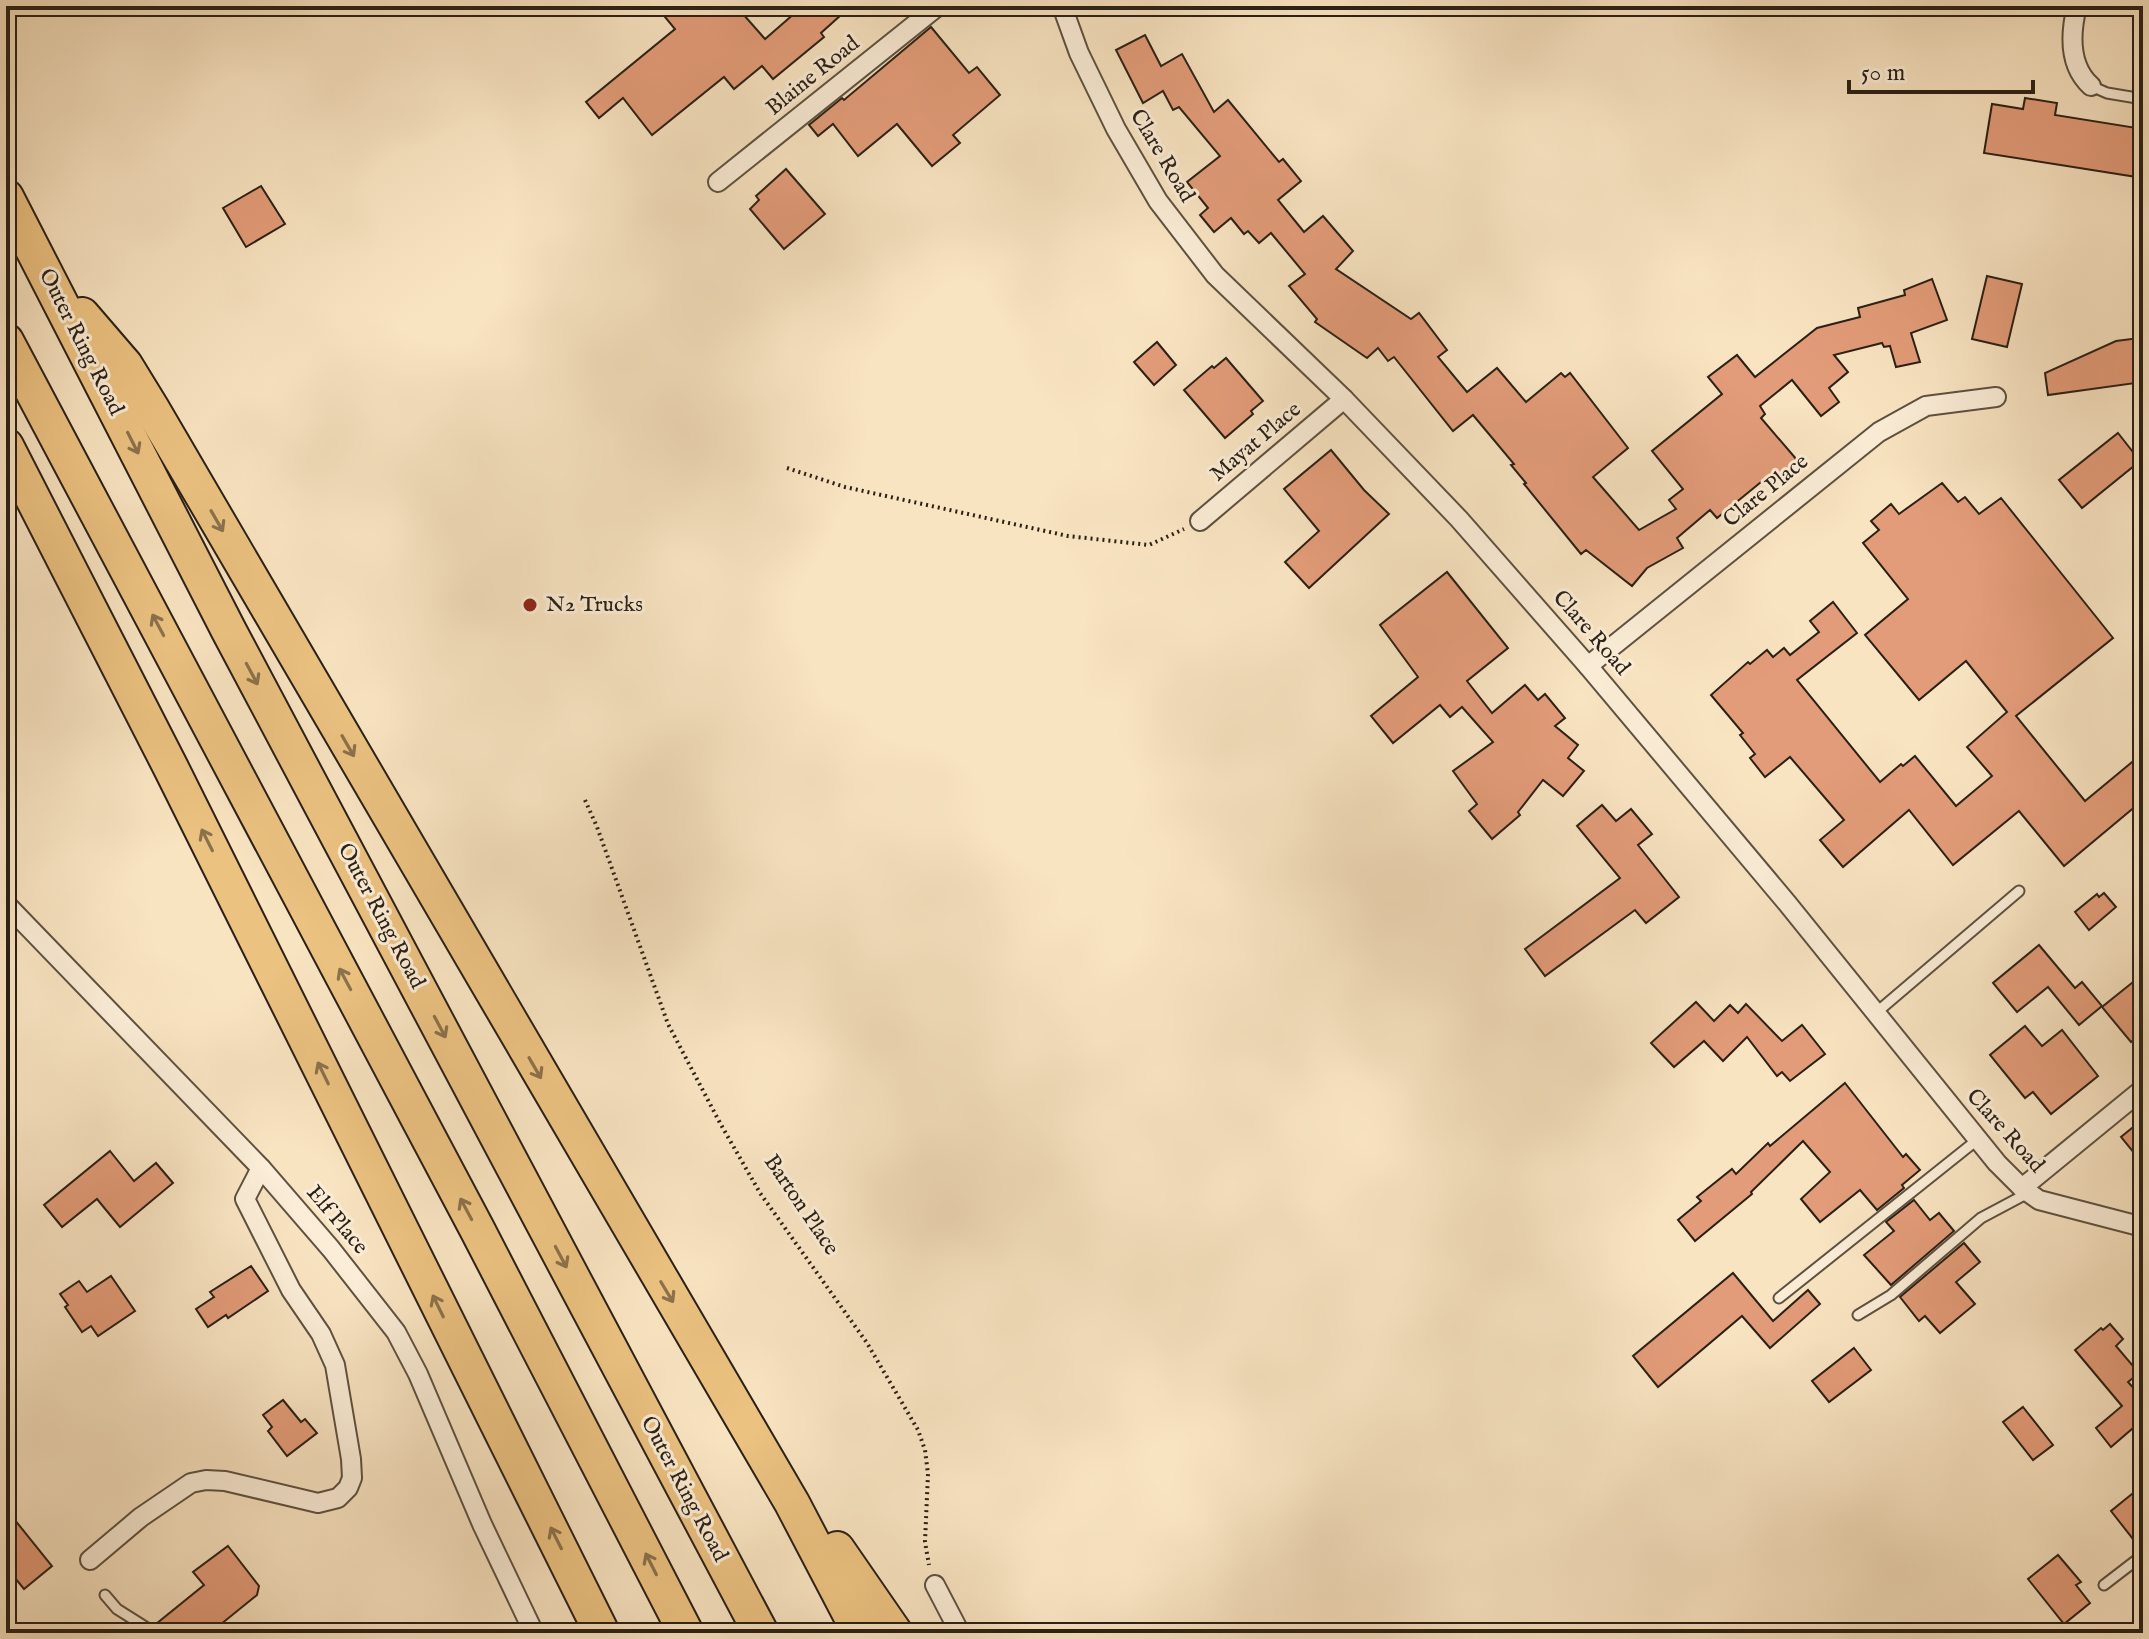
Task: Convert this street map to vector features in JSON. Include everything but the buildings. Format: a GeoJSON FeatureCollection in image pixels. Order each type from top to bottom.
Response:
{"type":"FeatureCollection","features":[{"type":"Feature","properties":{"kind":"highway","name":"Outer Ring Road"},"geometry":{"type":"LineString","coordinates":[[6,197],[229,631],[761,1633]]}},
{"type":"Feature","properties":{"kind":"highway"},"geometry":{"type":"LineString","coordinates":[[46,274],[125,365],[145,398],[792,1503],[860,1633]]}},
{"type":"Feature","properties":{"kind":"highway"},"geometry":{"type":"LineString","coordinates":[[6,341],[492,1257],[686,1633]]}},
{"type":"Feature","properties":{"kind":"highway"},"geometry":{"type":"LineString","coordinates":[[6,446],[171,768],[602,1633]]}},
{"type":"Feature","properties":{"kind":"highway"},"geometry":{"type":"LineString","coordinates":[[792,1503],[836,1549],[895,1633]]}},
{"type":"Feature","properties":{"kind":"street","name":"Blaine Road"},"geometry":{"type":"LineString","coordinates":[[718,182],[938,6]]}},
{"type":"Feature","properties":{"kind":"street","name":"Clare Road"},"geometry":{"type":"LineString","coordinates":[[1062,6],[1085,66],[1116,129],[1158,201],[1215,275],[1344,399],[1459,519],[1588,666],[1877,1012],[1977,1140],[2025,1191],[2039,1200],[2143,1227]]}},
{"type":"Feature","properties":{"kind":"street"},"geometry":{"type":"LineString","coordinates":[[2077,6],[2075,65],[2080,76],[2091,86]]}},
{"type":"Feature","properties":{"kind":"street","name":"Clare Place"},"geometry":{"type":"LineString","coordinates":[[1588,666],[1879,432],[1926,406],[1996,397]]}},
{"type":"Feature","properties":{"kind":"street","name":"Mayat Place"},"geometry":{"type":"LineString","coordinates":[[1200,521],[1344,399]]}},
{"type":"Feature","properties":{"kind":"street","name":"Elf Place"},"geometry":{"type":"LineString","coordinates":[[6,904],[261,1168],[331,1249],[396,1332],[418,1374],[482,1524],[534,1633]]}},
{"type":"Feature","properties":{"kind":"street"},"geometry":{"type":"LineString","coordinates":[[2025,1191],[2143,1089]]}},
{"type":"Feature","properties":{"kind":"street"},"geometry":{"type":"LineString","coordinates":[[90,1560],[141,1517],[191,1483],[225,1481],[318,1503],[338,1498],[348,1488],[352,1478],[351,1459],[335,1365],[321,1334],[291,1290],[245,1199],[261,1168]]}},
{"type":"Feature","properties":{"kind":"street"},"geometry":{"type":"LineString","coordinates":[[935,1585],[960,1633]]}},
{"type":"Feature","properties":{"kind":"lane"},"geometry":{"type":"LineString","coordinates":[[2091,86],[2107,93],[2143,99]]}},
{"type":"Feature","properties":{"kind":"lane"},"geometry":{"type":"LineString","coordinates":[[1877,1012],[2019,891]]}},
{"type":"Feature","properties":{"kind":"lane"},"geometry":{"type":"LineString","coordinates":[[1779,1298],[1977,1140]]}},
{"type":"Feature","properties":{"kind":"lane"},"geometry":{"type":"LineString","coordinates":[[1858,1315],[1891,1295],[1981,1218],[2025,1191]]}},
{"type":"Feature","properties":{"kind":"lane"},"geometry":{"type":"LineString","coordinates":[[2104,1585],[2143,1555]]}},
{"type":"Feature","properties":{"kind":"lane"},"geometry":{"type":"LineString","coordinates":[[105,1595],[117,1609],[155,1633]]}},
{"type":"Feature","properties":{"kind":"path"},"geometry":{"type":"LineString","coordinates":[[787,468],[845,487],[1068,536],[1149,545],[1200,521]]}},
{"type":"Feature","properties":{"kind":"path","name":"Barton Place"},"geometry":{"type":"LineString","coordinates":[[585,800],[668,1024],[720,1123],[760,1193],[867,1343],[918,1430],[928,1474],[925,1542],[935,1585]]}},
{"type":"Feature","properties":{"kind":"place","name":"N2 Trucks"},"geometry":{"type":"Point","coordinates":[530,605]}}]}
